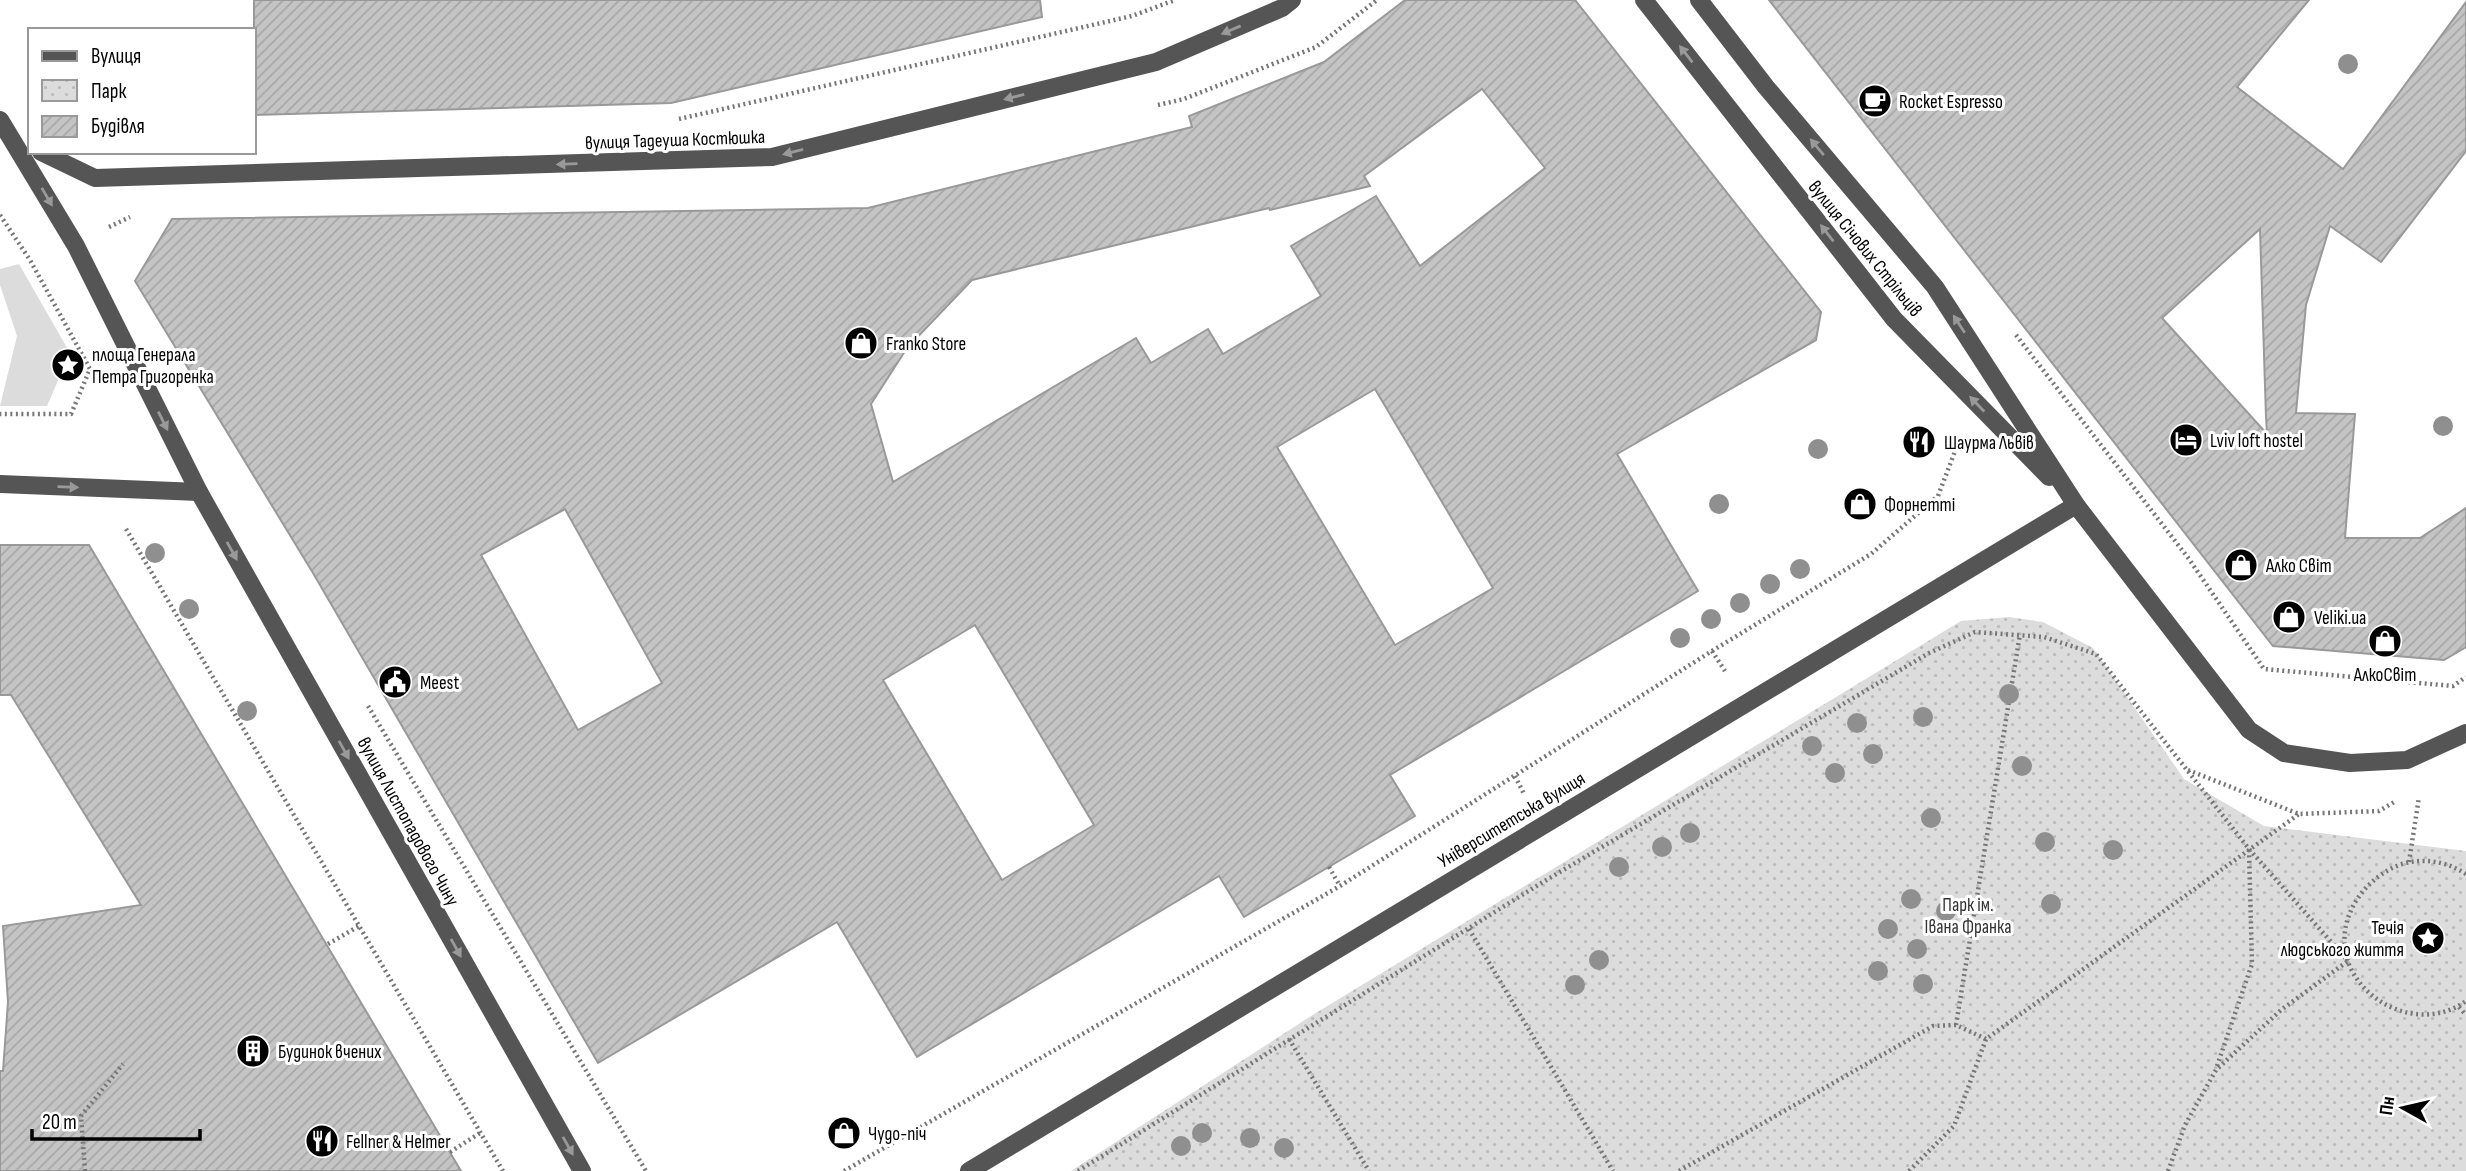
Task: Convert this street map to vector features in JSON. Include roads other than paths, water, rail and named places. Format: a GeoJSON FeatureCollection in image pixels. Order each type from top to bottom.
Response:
{"type":"FeatureCollection","features":[{"type":"Feature","properties":{"kind":"street","name":"вулиця Тадеуша Костюшка"},"geometry":{"type":"LineString","coordinates":[[45,154],[94,178],[772,157],[1156,62],[1282,8],[1292,0]]}},
{"type":"Feature","properties":{"kind":"street","name":"вулиця Січових Стрільців"},"geometry":{"type":"LineString","coordinates":[[1643,0],[1894,319],[2076,505]]}},
{"type":"Feature","properties":{"kind":"street","name":"вулиця Січових Стрільців"},"geometry":{"type":"LineString","coordinates":[[1699,0],[1766,87],[1935,287],[2076,505],[2249,730],[2284,753],[2350,763],[2407,760],[2466,733]]}},
{"type":"Feature","properties":{"kind":"street"},"geometry":{"type":"LineString","coordinates":[[0,120],[6,138],[76,246],[199,492],[0,484]]}},
{"type":"Feature","properties":{"kind":"street"},"geometry":{"type":"LineString","coordinates":[[6,138],[28,145]]}},
{"type":"Feature","properties":{"kind":"street","name":"вулиця Листопадового Чину"},"geometry":{"type":"LineString","coordinates":[[199,492],[582,1171]]}},
{"type":"Feature","properties":{"kind":"street","name":"Університетська вулиця"},"geometry":{"type":"LineString","coordinates":[[969,1171],[2076,505]]}},
{"type":"Feature","properties":{"kind":"place","name":"Rocket Espresso"},"geometry":{"type":"Point","coordinates":[1875,101]}},
{"type":"Feature","properties":{"kind":"place","name":"Franko Store"},"geometry":{"type":"Point","coordinates":[861,343]}},
{"type":"Feature","properties":{"kind":"place","name":"площа Генерала Петра Григоренка"},"geometry":{"type":"Point","coordinates":[68,365]}},
{"type":"Feature","properties":{"kind":"place","name":"Lviv loft hostel"},"geometry":{"type":"Point","coordinates":[2186,440]}},
{"type":"Feature","properties":{"kind":"place","name":"Шаурма Львів"},"geometry":{"type":"Point","coordinates":[1919,442]}},
{"type":"Feature","properties":{"kind":"place","name":"Форнетті"},"geometry":{"type":"Point","coordinates":[1860,504]}},
{"type":"Feature","properties":{"kind":"place","name":"Алко Світ"},"geometry":{"type":"Point","coordinates":[2241,565]}},
{"type":"Feature","properties":{"kind":"place","name":"Veliki.ua"},"geometry":{"type":"Point","coordinates":[2289,617]}},
{"type":"Feature","properties":{"kind":"place","name":"АлкоСвіт"},"geometry":{"type":"Point","coordinates":[2385,641]}},
{"type":"Feature","properties":{"kind":"place","name":"Meest"},"geometry":{"type":"Point","coordinates":[395,682]}},
{"type":"Feature","properties":{"kind":"place","name":"Течія людського життя"},"geometry":{"type":"Point","coordinates":[2428,938]}},
{"type":"Feature","properties":{"kind":"place","name":"Будинок вчених"},"geometry":{"type":"Point","coordinates":[253,1051]}},
{"type":"Feature","properties":{"kind":"place","name":"Чудо-піч"},"geometry":{"type":"Point","coordinates":[844,1133]}},
{"type":"Feature","properties":{"kind":"place","name":"Fellner & Helmer"},"geometry":{"type":"Point","coordinates":[322,1141]}},
{"type":"Feature","properties":{"kind":"park label","name":"Парк ім. Івана Франка"},"geometry":{"type":"Point","coordinates":[1968,915]}}]}
